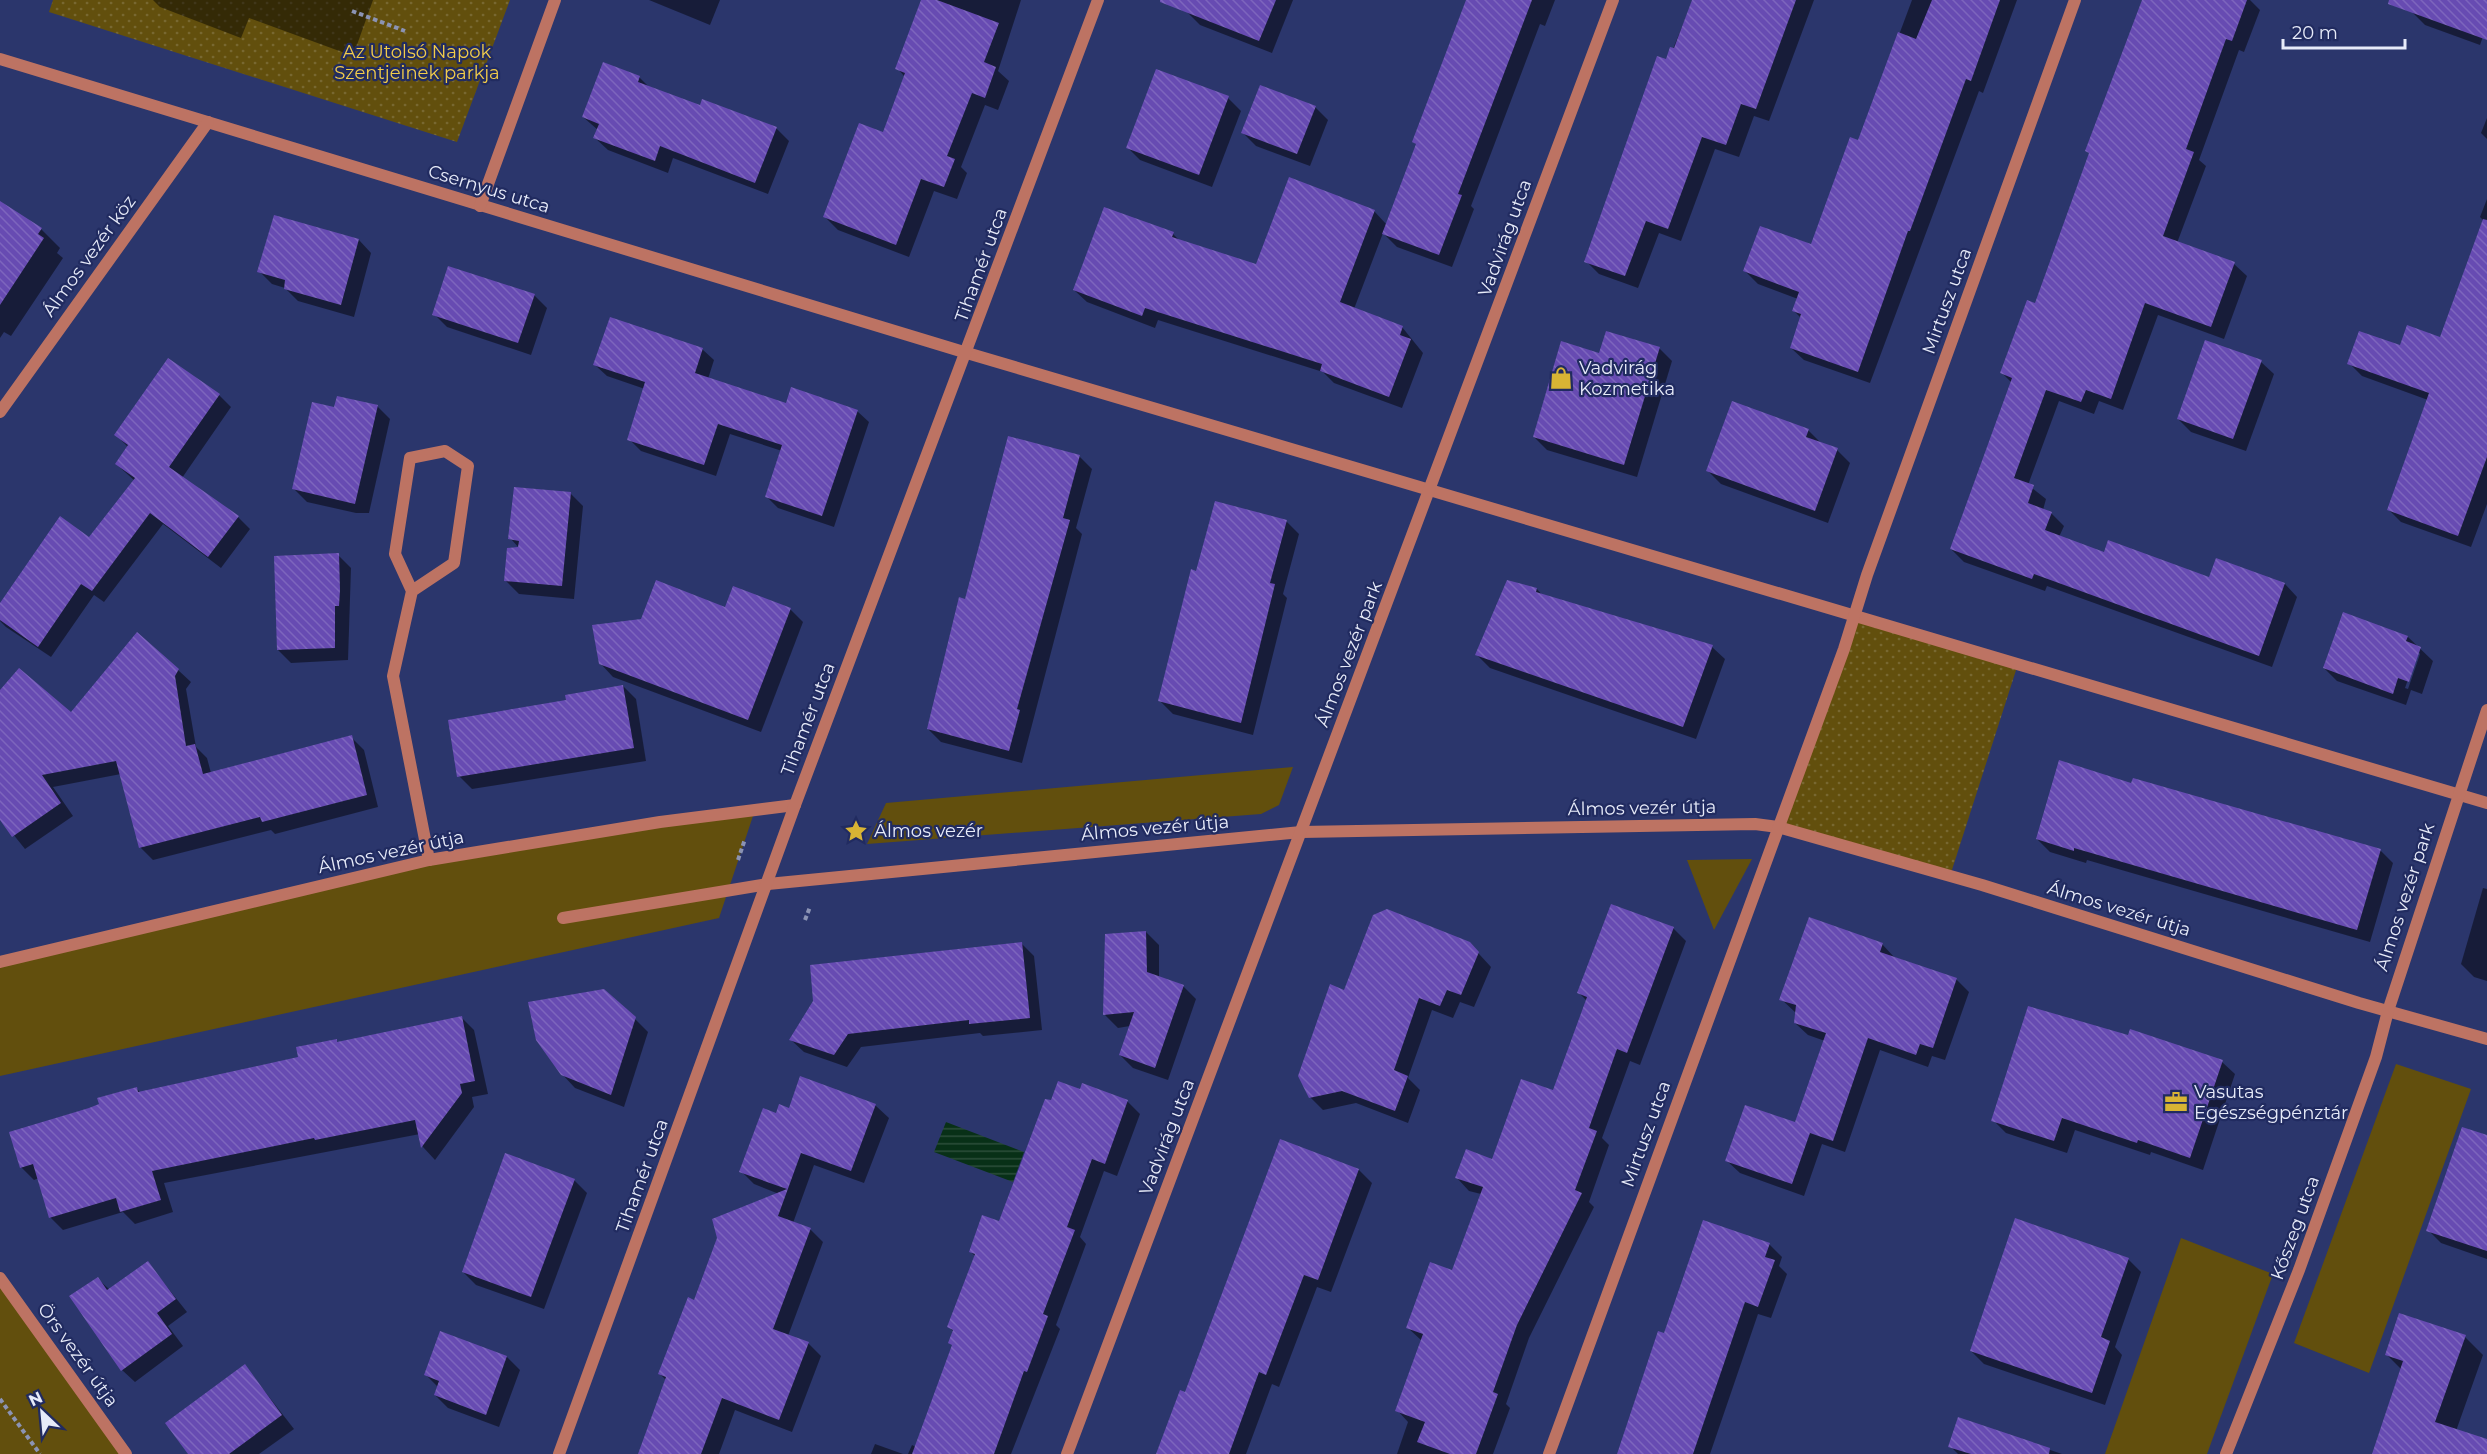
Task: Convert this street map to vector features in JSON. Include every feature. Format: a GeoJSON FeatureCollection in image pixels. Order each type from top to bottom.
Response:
{"type":"FeatureCollection","features":[{"type":"Feature","properties":{"kind":"street"},"geometry":{"type":"LineString","coordinates":[[480,206],[555,0]]}},
{"type":"Feature","properties":{"kind":"street","name":"Tihamér utca"},"geometry":{"type":"LineString","coordinates":[[559,1454],[795,805],[1098,0]]}},
{"type":"Feature","properties":{"kind":"street","name":"Vadvirág utca"},"geometry":{"type":"LineString","coordinates":[[1431,489],[1613,0]]}},
{"type":"Feature","properties":{"kind":"street","name":"Mirtusz utca"},"geometry":{"type":"LineString","coordinates":[[1854,614],[2075,0]]}},
{"type":"Feature","properties":{"kind":"street","name":"Csernyus utca"},"geometry":{"type":"LineString","coordinates":[[0,59],[967,352]]}},
{"type":"Feature","properties":{"kind":"street","name":"Álmos vezér köz"},"geometry":{"type":"LineString","coordinates":[[0,412],[208,122]]}},
{"type":"Feature","properties":{"kind":"street"},"geometry":{"type":"LineString","coordinates":[[967,352],[2487,803]]}},
{"type":"Feature","properties":{"kind":"street"},"geometry":{"type":"LineString","coordinates":[[412,591],[454,563],[468,466],[445,450],[410,458],[395,554],[412,591],[393,676],[429,860]]}},
{"type":"Feature","properties":{"kind":"street","name":"Álmos vezér park"},"geometry":{"type":"LineString","coordinates":[[1301,832],[1431,489]]}},
{"type":"Feature","properties":{"kind":"street"},"geometry":{"type":"LineString","coordinates":[[1778,827],[1844,649],[1854,614]]}},
{"type":"Feature","properties":{"kind":"street"},"geometry":{"type":"LineString","coordinates":[[2457,794],[2487,710]]}},
{"type":"Feature","properties":{"kind":"street","name":"Álmos vezér park"},"geometry":{"type":"LineString","coordinates":[[2388,1011],[2457,794]]}},
{"type":"Feature","properties":{"kind":"street","name":"Álmos vezér útja"},"geometry":{"type":"LineString","coordinates":[[0,962],[429,860],[660,822],[795,805]]}},
{"type":"Feature","properties":{"kind":"street","name":"Álmos vezér útja"},"geometry":{"type":"LineString","coordinates":[[563,918],[768,884],[1301,832],[1755,824],[1778,827],[1982,885],[2388,1011],[2487,1039]]}},
{"type":"Feature","properties":{"kind":"street","name":"Mirtusz utca"},"geometry":{"type":"LineString","coordinates":[[1549,1454],[1778,827]]}},
{"type":"Feature","properties":{"kind":"street","name":"Vadvirág utca"},"geometry":{"type":"LineString","coordinates":[[1067,1454],[1301,832]]}},
{"type":"Feature","properties":{"kind":"street","name":"Kőszeg utca"},"geometry":{"type":"LineString","coordinates":[[2226,1454],[2307,1248],[2376,1057],[2388,1011]]}},
{"type":"Feature","properties":{"kind":"street","name":"Örs vezér útja"},"geometry":{"type":"LineString","coordinates":[[0,1278],[126,1454]]}},
{"type":"Feature","properties":{"kind":"path"},"geometry":{"type":"LineString","coordinates":[[352,11],[405,31]]}},
{"type":"Feature","properties":{"kind":"path"},"geometry":{"type":"LineString","coordinates":[[0,1399],[39,1454]]}},
{"type":"Feature","properties":{"kind":"green space","name":"Az Utolsó Napok Szentjeinek parkja"},"geometry":{"type":"Polygon","coordinates":[[[53,0],[510,0],[457,142],[49,12],[53,0]]]}},
{"type":"Feature","properties":{"kind":"green space"},"geometry":{"type":"Polygon","coordinates":[[[1854,614],[2018,664],[1950,876],[1778,827],[1854,614]]]}},
{"type":"Feature","properties":{"kind":"green space"},"geometry":{"type":"Polygon","coordinates":[[[1293,767],[1279,805],[1261,814],[867,844],[886,803],[1293,767]]]}},
{"type":"Feature","properties":{"kind":"green space"},"geometry":{"type":"Polygon","coordinates":[[[755,810],[719,918],[0,1076],[0,962],[429,860],[755,810]]]}},
{"type":"Feature","properties":{"kind":"green space"},"geometry":{"type":"Polygon","coordinates":[[[1752,859],[1714,930],[1687,860],[1752,859]]]}},
{"type":"Feature","properties":{"kind":"green space"},"geometry":{"type":"Polygon","coordinates":[[[2396,1064],[2471,1089],[2369,1373],[2294,1343],[2396,1064]]]}},
{"type":"Feature","properties":{"kind":"green space"},"geometry":{"type":"Polygon","coordinates":[[[2181,1238],[2273,1274],[2207,1454],[2105,1454],[2181,1238]]]}},
{"type":"Feature","properties":{"kind":"green space"},"geometry":{"type":"Polygon","coordinates":[[[0,1278],[126,1454],[0,1454],[0,1278]]]}},
{"type":"Feature","properties":{"kind":"shaded area"},"geometry":{"type":"Polygon","coordinates":[[[946,1122],[1024,1152],[1013,1182],[934,1152],[946,1122]]]}},
{"type":"Feature","properties":{"kind":"building"},"geometry":{"type":"Polygon","coordinates":[[[921,0],[937,0],[999,23],[984,62],[996,67],[985,98],[972,93],[947,156],[955,159],[944,187],[921,179],[896,245],[823,217],[859,123],[883,132],[905,73],[895,69],[921,0]]]}},
{"type":"Feature","properties":{"kind":"building"},"geometry":{"type":"Polygon","coordinates":[[[1160,0],[1276,0],[1259,41],[1160,2],[1160,0]]]}},
{"type":"Feature","properties":{"kind":"building"},"geometry":{"type":"Polygon","coordinates":[[[1466,0],[1532,0],[1458,194],[1462,195],[1439,255],[1382,234],[1416,144],[1412,142],[1466,0]]]}},
{"type":"Feature","properties":{"kind":"building"},"geometry":{"type":"Polygon","coordinates":[[[1692,0],[1796,0],[1756,109],[1741,104],[1726,145],[1702,137],[1668,229],[1646,221],[1625,276],[1584,262],[1657,56],[1666,59],[1670,47],[1674,48],[1692,0]]]}},
{"type":"Feature","properties":{"kind":"building"},"geometry":{"type":"Polygon","coordinates":[[[1932,0],[2000,0],[1971,81],[1966,79],[1910,231],[1908,231],[1858,372],[1790,348],[1801,314],[1792,311],[1799,292],[1743,271],[1760,226],[1811,244],[1850,137],[1858,140],[1898,32],[1916,39],[1932,0]]]}},
{"type":"Feature","properties":{"kind":"building"},"geometry":{"type":"Polygon","coordinates":[[[2142,0],[2247,0],[2232,41],[2226,39],[2186,149],[2194,152],[2163,236],[2235,262],[2211,327],[2145,303],[2111,399],[2086,390],[2081,402],[2046,390],[2014,478],[2034,485],[2028,503],[2052,512],[2045,530],[2104,552],[2108,540],[2209,577],[2216,558],[2285,583],[2259,656],[2034,574],[2032,579],[1950,549],[2012,378],[2000,373],[2027,300],[2035,303],[2089,153],[2085,151],[2142,0]]]}},
{"type":"Feature","properties":{"kind":"building"},"geometry":{"type":"Polygon","coordinates":[[[2389,0],[2487,0],[2487,40],[2388,4],[2389,0]]]}},
{"type":"Feature","properties":{"kind":"building"},"geometry":{"type":"Polygon","coordinates":[[[603,62],[640,76],[638,82],[700,105],[702,99],[777,127],[755,183],[660,146],[655,161],[593,138],[599,124],[582,117],[603,62]]]}},
{"type":"Feature","properties":{"kind":"building"},"geometry":{"type":"Polygon","coordinates":[[[1156,69],[1229,96],[1199,175],[1126,148],[1156,69]]]}},
{"type":"Feature","properties":{"kind":"building"},"geometry":{"type":"Polygon","coordinates":[[[1260,85],[1316,106],[1297,154],[1241,133],[1260,85]]]}},
{"type":"Feature","properties":{"kind":"building"},"geometry":{"type":"Polygon","coordinates":[[[1289,177],[1375,210],[1340,302],[1403,326],[1400,335],[1411,339],[1389,397],[1320,371],[1322,364],[1145,308],[1142,316],[1073,290],[1104,207],[1174,232],[1172,237],[1256,264],[1289,177]]]}},
{"type":"Feature","properties":{"kind":"building"},"geometry":{"type":"Polygon","coordinates":[[[0,201],[42,228],[38,234],[44,238],[0,305],[0,201]]]}},
{"type":"Feature","properties":{"kind":"building"},"geometry":{"type":"Polygon","coordinates":[[[274,215],[359,239],[341,305],[284,289],[285,280],[257,272],[274,215]]]}},
{"type":"Feature","properties":{"kind":"building"},"geometry":{"type":"Polygon","coordinates":[[[2483,219],[2487,220],[2487,457],[2458,536],[2387,510],[2429,393],[2347,364],[2359,331],[2400,345],[2407,325],[2440,337],[2483,219]]]}},
{"type":"Feature","properties":{"kind":"building"},"geometry":{"type":"Polygon","coordinates":[[[448,266],[535,294],[518,343],[432,315],[448,266]]]}},
{"type":"Feature","properties":{"kind":"building"},"geometry":{"type":"Polygon","coordinates":[[[610,317],[703,348],[695,373],[786,403],[791,387],[858,410],[822,516],[765,497],[782,445],[718,424],[704,465],[627,440],[645,382],[593,365],[610,317]]]}},
{"type":"Feature","properties":{"kind":"building"},"geometry":{"type":"Polygon","coordinates":[[[1606,331],[1660,347],[1624,465],[1533,437],[1561,341],[1599,353],[1606,331]]]}},
{"type":"Feature","properties":{"kind":"building"},"geometry":{"type":"Polygon","coordinates":[[[2205,340],[2262,360],[2233,439],[2177,419],[2205,340]]]}},
{"type":"Feature","properties":{"kind":"building"},"geometry":{"type":"Polygon","coordinates":[[[168,358],[220,394],[169,467],[239,516],[208,557],[150,513],[92,591],[81,584],[38,647],[0,620],[0,603],[60,516],[89,537],[135,478],[115,464],[128,445],[114,435],[168,358]]]}},
{"type":"Feature","properties":{"kind":"building"},"geometry":{"type":"Polygon","coordinates":[[[337,396],[378,405],[355,504],[292,489],[312,402],[334,407],[337,396]]]}},
{"type":"Feature","properties":{"kind":"building"},"geometry":{"type":"Polygon","coordinates":[[[1732,401],[1809,429],[1806,437],[1838,448],[1815,511],[1706,471],[1732,401]]]}},
{"type":"Feature","properties":{"kind":"building"},"geometry":{"type":"Polygon","coordinates":[[[1008,436],[1080,455],[1063,518],[1070,520],[1017,709],[1020,710],[1009,751],[927,729],[959,597],[965,599],[1008,436]]]}},
{"type":"Feature","properties":{"kind":"building"},"geometry":{"type":"Polygon","coordinates":[[[514,487],[571,492],[562,586],[504,581],[507,548],[518,547],[519,541],[508,539],[514,487]]]}},
{"type":"Feature","properties":{"kind":"building"},"geometry":{"type":"Polygon","coordinates":[[[1215,501],[1287,520],[1270,583],[1275,584],[1241,723],[1158,701],[1191,569],[1196,571],[1215,501]]]}},
{"type":"Feature","properties":{"kind":"building"},"geometry":{"type":"Polygon","coordinates":[[[339,553],[340,590],[339,606],[335,606],[335,648],[277,650],[274,556],[339,553]]]}},
{"type":"Feature","properties":{"kind":"building"},"geometry":{"type":"Polygon","coordinates":[[[656,580],[725,607],[733,586],[791,608],[748,720],[599,664],[592,625],[641,619],[656,580]]]}},
{"type":"Feature","properties":{"kind":"building"},"geometry":{"type":"Polygon","coordinates":[[[1507,580],[1537,588],[1536,592],[1713,645],[1683,727],[1475,655],[1507,580]]]}},
{"type":"Feature","properties":{"kind":"building"},"geometry":{"type":"Polygon","coordinates":[[[2343,612],[2408,636],[2406,641],[2421,647],[2409,682],[2398,678],[2393,694],[2323,668],[2343,612]]]}},
{"type":"Feature","properties":{"kind":"building"},"geometry":{"type":"Polygon","coordinates":[[[137,632],[179,669],[175,676],[186,746],[195,744],[203,774],[352,735],[367,795],[262,822],[260,817],[139,848],[116,761],[42,775],[61,803],[12,837],[0,820],[0,690],[19,668],[71,712],[137,632]]]}},
{"type":"Feature","properties":{"kind":"building"},"geometry":{"type":"Polygon","coordinates":[[[623,685],[634,748],[457,777],[448,720],[566,700],[565,695],[623,685]]]}},
{"type":"Feature","properties":{"kind":"building"},"geometry":{"type":"Polygon","coordinates":[[[2059,760],[2131,783],[2133,778],[2381,849],[2357,930],[2036,839],[2059,760]]]}},
{"type":"Feature","properties":{"kind":"building"},"geometry":{"type":"Polygon","coordinates":[[[1611,904],[1674,927],[1627,1053],[1617,1049],[1589,1128],[1597,1131],[1575,1190],[1582,1193],[1517,1325],[1493,1392],[1498,1394],[1476,1454],[1450,1454],[1417,1442],[1425,1422],[1395,1411],[1423,1334],[1406,1328],[1430,1262],[1452,1270],[1483,1187],[1455,1178],[1466,1149],[1492,1159],[1521,1079],[1553,1090],[1587,997],[1577,993],[1611,904]]]}},
{"type":"Feature","properties":{"kind":"building"},"geometry":{"type":"Polygon","coordinates":[[[1387,909],[1470,942],[1479,952],[1461,995],[1447,990],[1440,1006],[1419,998],[1394,1070],[1408,1076],[1395,1111],[1342,1091],[1309,1098],[1298,1076],[1330,984],[1344,990],[1373,915],[1387,909]]]}},
{"type":"Feature","properties":{"kind":"building"},"geometry":{"type":"Polygon","coordinates":[[[1809,917],[1883,943],[1880,952],[1957,978],[1933,1048],[1920,1044],[1916,1055],[1868,1038],[1833,1141],[1810,1133],[1792,1184],[1725,1161],[1745,1105],[1795,1122],[1826,1033],[1794,1023],[1796,1005],[1779,1000],[1809,917]]]}},
{"type":"Feature","properties":{"kind":"building"},"geometry":{"type":"Polygon","coordinates":[[[1146,931],[1147,972],[1184,985],[1155,1068],[1119,1055],[1134,1012],[1103,1015],[1105,934],[1146,931]]]}},
{"type":"Feature","properties":{"kind":"building"},"geometry":{"type":"Polygon","coordinates":[[[1022,942],[1030,1018],[969,1024],[969,1020],[848,1034],[834,1055],[789,1040],[813,1001],[810,965],[1022,942]]]}},
{"type":"Feature","properties":{"kind":"building"},"geometry":{"type":"Polygon","coordinates":[[[604,989],[636,1017],[611,1095],[561,1075],[536,1040],[528,1002],[604,989]]]}},
{"type":"Feature","properties":{"kind":"building"},"geometry":{"type":"Polygon","coordinates":[[[2028,1006],[2128,1035],[2130,1029],[2223,1060],[2190,1158],[2062,1118],[2054,1141],[1991,1121],[2028,1006]]]}},
{"type":"Feature","properties":{"kind":"building"},"geometry":{"type":"Polygon","coordinates":[[[462,1016],[475,1081],[460,1084],[462,1093],[421,1148],[415,1120],[315,1140],[314,1138],[152,1171],[161,1200],[120,1212],[116,1198],[49,1218],[33,1164],[20,1168],[9,1132],[89,1108],[99,1104],[97,1098],[137,1087],[138,1092],[298,1057],[296,1047],[337,1039],[337,1042],[462,1016]]]}},
{"type":"Feature","properties":{"kind":"building"},"geometry":{"type":"Polygon","coordinates":[[[800,1076],[876,1104],[851,1171],[801,1153],[778,1216],[811,1228],[773,1329],[809,1342],[779,1420],[722,1398],[701,1454],[638,1454],[666,1377],[658,1374],[688,1297],[694,1300],[717,1238],[712,1219],[787,1189],[739,1172],[763,1108],[776,1113],[779,1104],[789,1108],[800,1076]]]}},
{"type":"Feature","properties":{"kind":"building"},"geometry":{"type":"Polygon","coordinates":[[[1058,1081],[1080,1089],[1082,1083],[1128,1100],[1105,1164],[1092,1159],[1067,1227],[1075,1230],[1043,1314],[1048,1316],[1027,1372],[1024,1371],[994,1454],[912,1454],[952,1345],[948,1343],[953,1330],[947,1327],[975,1254],[969,1252],[982,1215],[999,1221],[1045,1099],[1051,1100],[1058,1081]]]}},
{"type":"Feature","properties":{"kind":"building"},"geometry":{"type":"Polygon","coordinates":[[[2462,1127],[2487,1135],[2487,1251],[2426,1231],[2462,1127]]]}},
{"type":"Feature","properties":{"kind":"building"},"geometry":{"type":"Polygon","coordinates":[[[1280,1139],[1359,1169],[1318,1280],[1304,1275],[1266,1375],[1259,1372],[1229,1454],[1156,1454],[1180,1390],[1185,1392],[1280,1139]]]}},
{"type":"Feature","properties":{"kind":"building"},"geometry":{"type":"Polygon","coordinates":[[[505,1153],[575,1179],[531,1297],[462,1272],[505,1153]]]}},
{"type":"Feature","properties":{"kind":"building"},"geometry":{"type":"Polygon","coordinates":[[[2015,1218],[2129,1258],[2101,1337],[2110,1341],[2092,1393],[1970,1351],[2015,1218]]]}},
{"type":"Feature","properties":{"kind":"building"},"geometry":{"type":"Polygon","coordinates":[[[1703,1220],[1770,1243],[1765,1257],[1775,1260],[1758,1307],[1745,1302],[1693,1454],[1617,1454],[1658,1331],[1664,1333],[1703,1220]]]}},
{"type":"Feature","properties":{"kind":"building"},"geometry":{"type":"Polygon","coordinates":[[[148,1261],[176,1299],[157,1313],[172,1334],[121,1371],[69,1296],[98,1277],[107,1290],[148,1261]]]}},
{"type":"Feature","properties":{"kind":"building"},"geometry":{"type":"Polygon","coordinates":[[[2399,1313],[2466,1335],[2435,1422],[2487,1439],[2487,1454],[2372,1454],[2403,1361],[2385,1355],[2399,1313]]]}},
{"type":"Feature","properties":{"kind":"building"},"geometry":{"type":"Polygon","coordinates":[[[440,1331],[507,1356],[486,1415],[434,1395],[439,1381],[424,1375],[440,1331]]]}},
{"type":"Feature","properties":{"kind":"building"},"geometry":{"type":"Polygon","coordinates":[[[245,1364],[282,1415],[229,1454],[188,1454],[165,1423],[245,1364]]]}},
{"type":"Feature","properties":{"kind":"building"},"geometry":{"type":"Polygon","coordinates":[[[1958,1417],[2050,1448],[2049,1454],[1971,1454],[1948,1447],[1958,1417]]]}},
{"type":"Feature","properties":{"kind":"place","name":"Vadvirág Kozmetika"},"geometry":{"type":"Point","coordinates":[1561,378]}},
{"type":"Feature","properties":{"kind":"place","name":"Álmos vezér"},"geometry":{"type":"Point","coordinates":[856,831]}},
{"type":"Feature","properties":{"kind":"place","name":"Vasutas Egészségpénztár"},"geometry":{"type":"Point","coordinates":[2176,1102]}}]}
